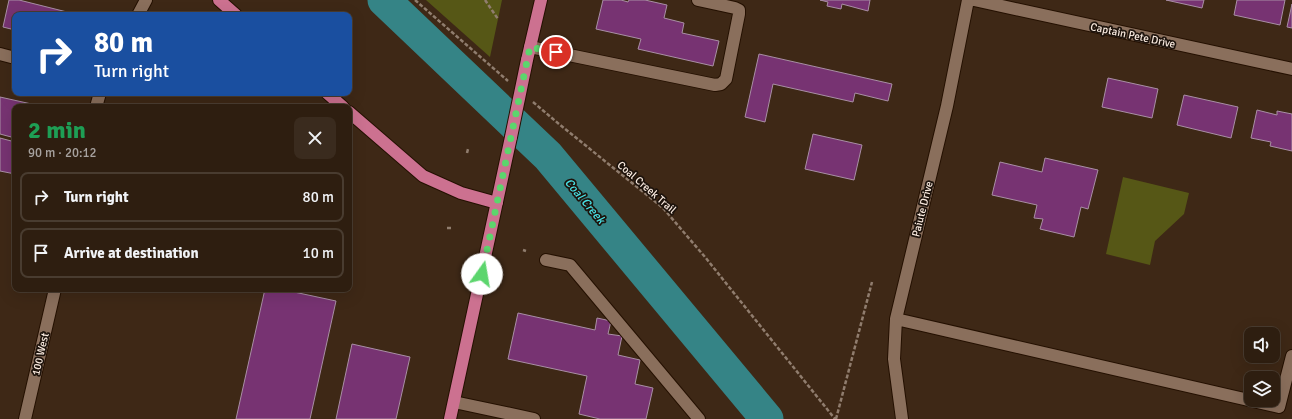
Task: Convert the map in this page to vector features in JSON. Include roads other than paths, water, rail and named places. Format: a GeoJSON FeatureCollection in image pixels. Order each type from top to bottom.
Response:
{"type":"FeatureCollection","features":[{"type":"Feature","properties":{"kind":"main road"},"geometry":{"type":"LineString","coordinates":[[219,0],[233,12]]}},
{"type":"Feature","properties":{"kind":"main road"},"geometry":{"type":"LineString","coordinates":[[450,419],[541,0]]}},
{"type":"Feature","properties":{"kind":"main road"},"geometry":{"type":"LineString","coordinates":[[330,96],[340,104]]}},
{"type":"Feature","properties":{"kind":"main road"},"geometry":{"type":"LineString","coordinates":[[352,115],[423,176],[461,193],[497,203]]}},
{"type":"Feature","properties":{"kind":"street"},"geometry":{"type":"LineString","coordinates":[[140,12],[146,0]]}},
{"type":"Feature","properties":{"kind":"street"},"geometry":{"type":"LineString","coordinates":[[530,47],[715,85],[721,84],[726,79],[739,10],[698,0]]}},
{"type":"Feature","properties":{"kind":"street","name":"Paiute Drive"},"geometry":{"type":"LineString","coordinates":[[902,419],[894,359],[896,319],[947,106],[968,0]]}},
{"type":"Feature","properties":{"kind":"street","name":"Captain Pete Drive"},"geometry":{"type":"LineString","coordinates":[[974,0],[1292,69]]}},
{"type":"Feature","properties":{"kind":"street"},"geometry":{"type":"LineString","coordinates":[[0,54],[12,57]]}},
{"type":"Feature","properties":{"kind":"street"},"geometry":{"type":"LineString","coordinates":[[546,260],[570,265],[699,419]]}},
{"type":"Feature","properties":{"kind":"street","name":"100 West"},"geometry":{"type":"LineString","coordinates":[[25,419],[54,292]]}},
{"type":"Feature","properties":{"kind":"street"},"geometry":{"type":"LineString","coordinates":[[896,319],[1278,413],[1292,356]]}},
{"type":"Feature","properties":{"kind":"street"},"geometry":{"type":"LineString","coordinates":[[454,402],[534,419]]}},
{"type":"Feature","properties":{"kind":"waterway","name":"Coal Creek"},"geometry":{"type":"LineString","coordinates":[[384,0],[548,156],[767,419]]}}]}
